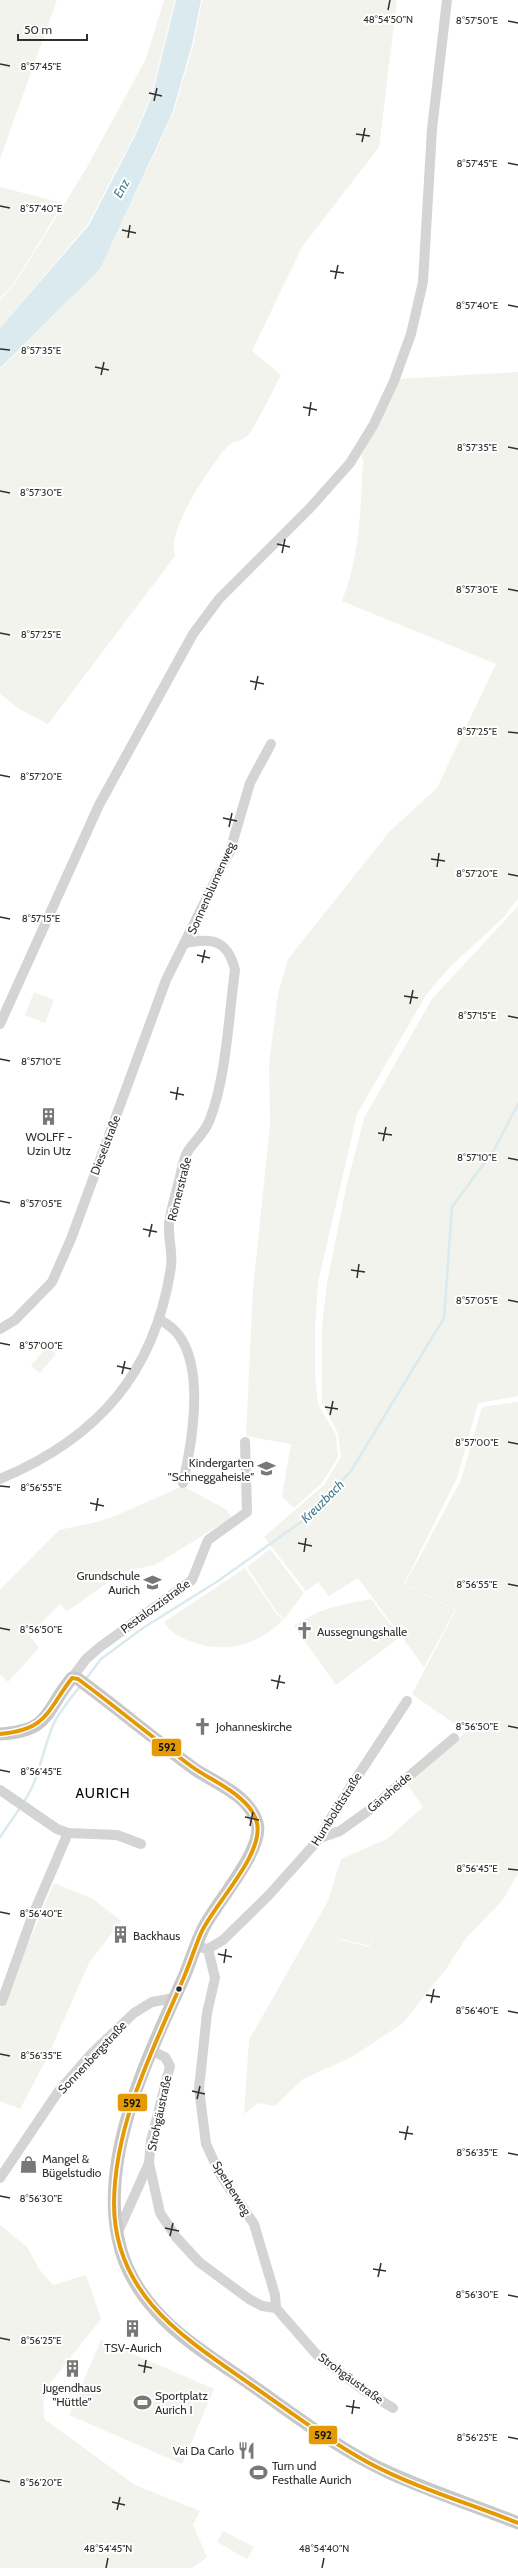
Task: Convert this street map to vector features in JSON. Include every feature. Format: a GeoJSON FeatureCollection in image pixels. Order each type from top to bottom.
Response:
{"type":"FeatureCollection","features":[{"type":"Feature","properties":{"kind":"main road"},"geometry":{"type":"LineString","coordinates":[[0,1734],[27,1731],[36,1727],[79,1680],[197,1771],[225,1786],[249,1809],[257,1823],[258,1834],[255,1846],[212,1913],[203,1948],[174,1998],[150,2050],[118,2160],[114,2202],[117,2237],[130,2272],[140,2292],[158,2313],[215,2360],[315,2431],[348,2451],[392,2473],[518,2523]]}},
{"type":"Feature","properties":{"kind":"street"},"geometry":{"type":"LineString","coordinates":[[0,1024],[99,804],[193,634],[218,599],[305,514],[350,463],[374,424],[394,380],[411,334],[423,282],[427,247],[431,136],[447,0]]}},
{"type":"Feature","properties":{"kind":"street","name":"Sonnenblumenweg"},"geometry":{"type":"LineString","coordinates":[[186,943],[205,899],[230,851],[250,783],[271,744]]}},
{"type":"Feature","properties":{"kind":"street","name":"Römerstraße"},"geometry":{"type":"LineString","coordinates":[[0,1479],[23,1469],[76,1438],[104,1412],[134,1373],[150,1344],[159,1319],[171,1266],[169,1226],[172,1206],[186,1156],[203,1133],[212,1113],[225,1048],[235,970],[229,952],[219,944],[205,940],[186,943]]}},
{"type":"Feature","properties":{"kind":"street","name":"Dieselstraße"},"geometry":{"type":"LineString","coordinates":[[0,1329],[15,1320],[52,1282],[71,1239],[166,980],[177,955],[186,943]]}},
{"type":"Feature","properties":{"kind":"street"},"geometry":{"type":"LineString","coordinates":[[159,1319],[172,1327],[182,1340],[192,1378],[193,1422],[184,1483]]}},
{"type":"Feature","properties":{"kind":"street","name":"Pestalozzistraße"},"geometry":{"type":"LineString","coordinates":[[79,1680],[86,1659],[100,1647],[192,1580],[208,1540],[247,1512],[245,1442]]}},
{"type":"Feature","properties":{"kind":"street","name":"Humboldtstraße"},"geometry":{"type":"LineString","coordinates":[[203,1948],[223,1940],[268,1896],[320,1838],[336,1809],[407,1701]]}},
{"type":"Feature","properties":{"kind":"street","name":"Gänsheide"},"geometry":{"type":"LineString","coordinates":[[320,1838],[340,1831],[368,1811],[454,1738]]}},
{"type":"Feature","properties":{"kind":"street"},"geometry":{"type":"LineString","coordinates":[[0,1790],[17,1800],[57,1829],[68,1833],[103,1833],[117,1835],[141,1844]]}},
{"type":"Feature","properties":{"kind":"street"},"geometry":{"type":"LineString","coordinates":[[2,2001],[32,1917],[68,1833]]}},
{"type":"Feature","properties":{"kind":"street","name":"Sperberweg"},"geometry":{"type":"LineString","coordinates":[[203,1948],[214,1978],[207,2013],[199,2089],[206,2144],[221,2176],[254,2224],[275,2295],[276,2308]]}},
{"type":"Feature","properties":{"kind":"street","name":"Sonnenbergstraße"},"geometry":{"type":"LineString","coordinates":[[0,2178],[58,2092],[91,2054],[134,2013],[152,2002],[174,1998]]}},
{"type":"Feature","properties":{"kind":"street","name":"Strohgäustraße"},"geometry":{"type":"LineString","coordinates":[[150,2050],[165,2057],[170,2066],[151,2141],[149,2163],[160,2213],[176,2237],[199,2262],[223,2281],[262,2306],[276,2308],[317,2355],[365,2391],[393,2408]]}},
{"type":"Feature","properties":{"kind":"street"},"geometry":{"type":"LineString","coordinates":[[117,2237],[121,2223],[149,2163]]}},
{"type":"Feature","properties":{"kind":"shaded area"},"geometry":{"type":"Polygon","coordinates":[[[0,0],[57,0],[0,159],[0,0]]]}},
{"type":"Feature","properties":{"kind":"shaded area"},"geometry":{"type":"Polygon","coordinates":[[[164,0],[175,0],[151,96],[135,134],[88,224],[0,328],[0,300],[16,282],[86,169],[146,59],[164,0]]]}},
{"type":"Feature","properties":{"kind":"shaded area"},"geometry":{"type":"Polygon","coordinates":[[[202,0],[397,0],[379,147],[302,247],[252,351],[281,375],[258,420],[247,436],[228,446],[200,484],[176,532],[174,545],[175,556],[48,724],[21,710],[0,694],[0,369],[100,269],[173,114],[193,46],[202,0]]]}},
{"type":"Feature","properties":{"kind":"shaded area"},"geometry":{"type":"Polygon","coordinates":[[[0,187],[63,203],[15,282],[0,298],[0,187]]]}},
{"type":"Feature","properties":{"kind":"shaded area"},"geometry":{"type":"Polygon","coordinates":[[[518,372],[518,898],[505,916],[450,967],[426,995],[357,1114],[318,1282],[315,1328],[315,1376],[318,1404],[336,1435],[338,1457],[322,1483],[294,1508],[282,1496],[291,1444],[246,1436],[253,1289],[270,1125],[269,1064],[278,994],[288,959],[390,831],[437,788],[496,664],[342,601],[353,566],[356,549],[360,515],[363,461],[361,454],[398,379],[518,372]]]}},
{"type":"Feature","properties":{"kind":"shaded area"},"geometry":{"type":"Polygon","coordinates":[[[518,906],[518,1396],[478,1403],[457,1478],[404,1584],[455,1610],[424,1667],[358,1578],[329,1596],[318,1582],[306,1591],[264,1537],[324,1485],[341,1457],[338,1433],[322,1403],[322,1327],[327,1283],[346,1188],[364,1118],[432,999],[518,906]]]}},
{"type":"Feature","properties":{"kind":"shaded area"},"geometry":{"type":"Polygon","coordinates":[[[34,992],[54,1000],[45,1023],[25,1015],[34,992]]]}},
{"type":"Feature","properties":{"kind":"shaded area"},"geometry":{"type":"Polygon","coordinates":[[[47,1346],[56,1354],[40,1373],[31,1366],[47,1346]]]}},
{"type":"Feature","properties":{"kind":"shaded area"},"geometry":{"type":"Polygon","coordinates":[[[518,1402],[518,1873],[503,1900],[466,1938],[446,1969],[403,2023],[352,2057],[303,2079],[275,2106],[258,2103],[244,2114],[249,2040],[328,1901],[341,1859],[387,1839],[423,1807],[405,1782],[466,1732],[412,1694],[456,1610],[405,1584],[461,1480],[482,1407],[518,1402]],[[401,1867],[370,1946],[340,1939],[277,2064],[340,1940],[370,1947],[401,1867]]]}},
{"type":"Feature","properties":{"kind":"shaded area"},"geometry":{"type":"Polygon","coordinates":[[[183,1486],[227,1510],[231,1518],[155,1565],[130,1570],[112,1580],[67,1611],[60,1604],[29,1635],[39,1648],[8,1682],[0,1674],[0,1590],[59,1530],[97,1522],[115,1516],[183,1486]]]}},
{"type":"Feature","properties":{"kind":"shaded area"},"geometry":{"type":"Polygon","coordinates":[[[270,1549],[304,1593],[284,1619],[276,1611],[247,1567],[270,1549]]]}},
{"type":"Feature","properties":{"kind":"shaded area"},"geometry":{"type":"Polygon","coordinates":[[[245,1568],[275,1612],[283,1620],[273,1629],[263,1636],[240,1645],[215,1647],[203,1645],[186,1639],[175,1634],[169,1629],[164,1622],[245,1568]]]}},
{"type":"Feature","properties":{"kind":"shaded area"},"geometry":{"type":"Polygon","coordinates":[[[371,1599],[400,1637],[336,1685],[294,1626],[321,1611],[340,1605],[371,1599]]]}},
{"type":"Feature","properties":{"kind":"shaded area"},"geometry":{"type":"Polygon","coordinates":[[[54,1883],[93,1899],[121,1921],[89,1963],[46,2060],[20,2109],[0,2101],[0,2009],[54,1883]]]}},
{"type":"Feature","properties":{"kind":"shaded area"},"geometry":{"type":"Polygon","coordinates":[[[0,2225],[27,2247],[39,2269],[53,2285],[86,2275],[101,2319],[43,2392],[44,2419],[135,2485],[200,2511],[193,2525],[207,2557],[192,2568],[0,2568],[0,2225]]]}},
{"type":"Feature","properties":{"kind":"shaded area","name":"Sportplatz Aurich I"},"geometry":{"type":"Polygon","coordinates":[[[101,2340],[214,2389],[182,2464],[69,2415],[101,2340]]]}},
{"type":"Feature","properties":{"kind":"shaded area"},"geometry":{"type":"Polygon","coordinates":[[[223,2531],[254,2547],[247,2559],[217,2542],[223,2531]]]}},
{"type":"Feature","properties":{"kind":"water","name":"Enz"},"geometry":{"type":"Polygon","coordinates":[[[176,0],[201,0],[192,45],[172,114],[100,269],[0,368],[0,328],[89,225],[136,134],[152,96],[176,0]]]}},
{"type":"Feature","properties":{"kind":"waterway","name":"Kreuzbach"},"geometry":{"type":"LineString","coordinates":[[85,1680],[101,1659],[143,1628],[218,1581],[308,1517],[351,1471],[444,1318],[452,1207],[494,1150],[518,1104]]}},
{"type":"Feature","properties":{"kind":"waterway","name":"Kreuzbach"},"geometry":{"type":"LineString","coordinates":[[23,1803],[29,1794],[37,1774],[54,1723],[63,1708],[81,1685]]}},
{"type":"Feature","properties":{"kind":"waterway","name":"Kreuzbach"},"geometry":{"type":"LineString","coordinates":[[0,1837],[20,1808]]}},
{"type":"Feature","properties":{"kind":"transit line","name":"592"},"geometry":{"type":"LineString","coordinates":[[0,1734],[16,1732],[37,1723],[44,1717],[72,1678],[78,1679],[191,1766],[244,1801],[255,1816],[257,1823],[257,1836],[253,1850],[246,1864],[207,1921],[201,1933],[186,1972],[148,2059],[128,2115],[116,2173],[114,2203],[117,2235],[126,2263],[139,2288],[157,2310],[200,2349],[338,2445],[369,2463],[405,2480],[518,2523]]}},
{"type":"Feature","properties":{"kind":"place","name":"WOLFF - Uzin Utz"},"geometry":{"type":"Point","coordinates":[49,1117]}},
{"type":"Feature","properties":{"kind":"place","name":"Kindergarten \"Schneggaheisle\""},"geometry":{"type":"Point","coordinates":[267,1469]}},
{"type":"Feature","properties":{"kind":"place","name":"Grundschule Aurich"},"geometry":{"type":"Point","coordinates":[153,1582]}},
{"type":"Feature","properties":{"kind":"place","name":"Aussegnungshalle"},"geometry":{"type":"Point","coordinates":[304,1631]}},
{"type":"Feature","properties":{"kind":"place","name":"Johanneskirche"},"geometry":{"type":"Point","coordinates":[203,1726]}},
{"type":"Feature","properties":{"kind":"place","name":"Backhaus"},"geometry":{"type":"Point","coordinates":[120,1935]}},
{"type":"Feature","properties":{"kind":"place","name":"Mangel & Bügelstudio"},"geometry":{"type":"Point","coordinates":[29,2165]}},
{"type":"Feature","properties":{"kind":"place","name":"TSV-Aurich"},"geometry":{"type":"Point","coordinates":[133,2328]}},
{"type":"Feature","properties":{"kind":"place","name":"Jugendhaus \"Hüttle\""},"geometry":{"type":"Point","coordinates":[72,2368]}},
{"type":"Feature","properties":{"kind":"place","name":"Sportplatz Aurich I"},"geometry":{"type":"Point","coordinates":[142,2402]}},
{"type":"Feature","properties":{"kind":"place","name":"Vai Da Carlo"},"geometry":{"type":"Point","coordinates":[247,2450]}},
{"type":"Feature","properties":{"kind":"place","name":"Turn und Festhalle Aurich"},"geometry":{"type":"Point","coordinates":[259,2472]}},
{"type":"Feature","properties":{"kind":"district","name":"AURICH"},"geometry":{"type":"Point","coordinates":[103,1793]}}]}
